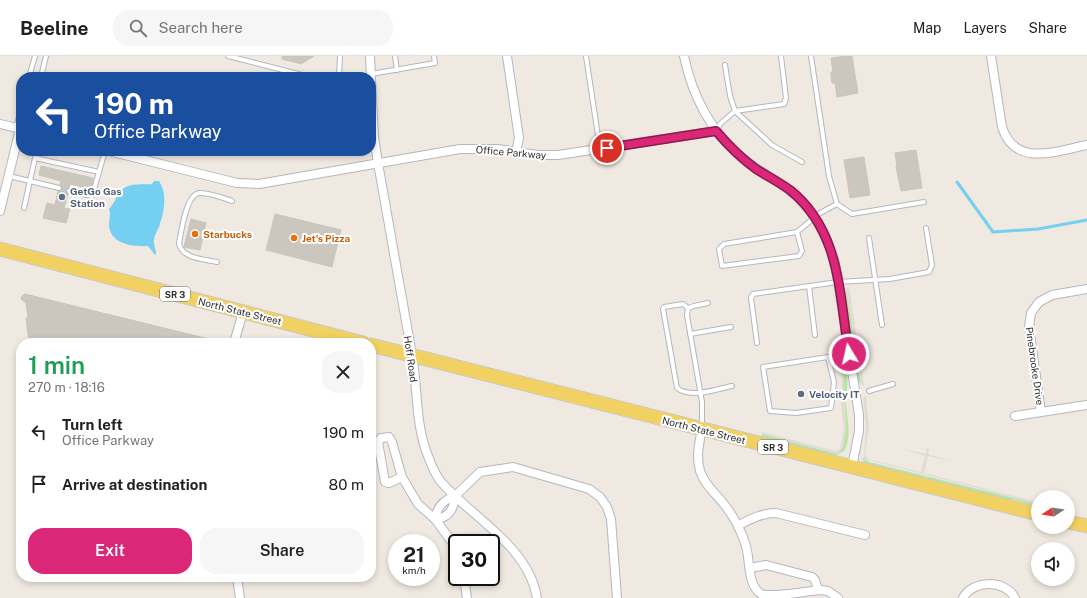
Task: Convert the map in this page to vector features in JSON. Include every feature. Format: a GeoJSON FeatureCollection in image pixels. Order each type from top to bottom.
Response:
{"type":"FeatureCollection","features":[{"type":"Feature","properties":{"kind":"main road","name":"North State Street"},"geometry":{"type":"LineString","coordinates":[[0,249],[343,338]]}},
{"type":"Feature","properties":{"kind":"main road","name":"North State Street"},"geometry":{"type":"LineString","coordinates":[[376,346],[1031,512]]}},
{"type":"Feature","properties":{"kind":"main road"},"geometry":{"type":"LineString","coordinates":[[1075,523],[1087,526]]}},
{"type":"Feature","properties":{"kind":"street","name":"Hoff Road"},"geometry":{"type":"LineString","coordinates":[[370,56],[371,72]]}},
{"type":"Feature","properties":{"kind":"street"},"geometry":{"type":"LineString","coordinates":[[507,56],[519,138],[516,152]]}},
{"type":"Feature","properties":{"kind":"street"},"geometry":{"type":"LineString","coordinates":[[684,56],[695,94],[716,131],[740,156],[790,190],[802,201],[815,218],[830,246],[838,282],[846,355],[858,392],[859,431],[852,467]]}},
{"type":"Feature","properties":{"kind":"street"},"geometry":{"type":"LineString","coordinates":[[991,56],[1002,127],[1008,140],[1018,149],[1034,154],[1087,146]]}},
{"type":"Feature","properties":{"kind":"street"},"geometry":{"type":"LineString","coordinates":[[0,124],[16,127]]}},
{"type":"Feature","properties":{"kind":"street","name":"Office Parkway"},"geometry":{"type":"LineString","coordinates":[[130,156],[237,183],[259,184],[460,149],[480,148],[538,155],[558,155],[716,131]]}},
{"type":"Feature","properties":{"kind":"street"},"geometry":{"type":"LineString","coordinates":[[0,211],[16,141]]}},
{"type":"Feature","properties":{"kind":"street","name":"Hoff Road"},"geometry":{"type":"LineString","coordinates":[[376,150],[412,356],[415,392],[428,456],[441,482],[506,543],[523,563],[530,577],[537,598]]}},
{"type":"Feature","properties":{"kind":"street","name":"Pinebrooke Drive"},"geometry":{"type":"LineString","coordinates":[[1041,412],[1029,328],[1031,313],[1039,302],[1052,295],[1087,289]]}},
{"type":"Feature","properties":{"kind":"street"},"geometry":{"type":"LineString","coordinates":[[235,338],[242,312]]}},
{"type":"Feature","properties":{"kind":"street"},"geometry":{"type":"LineString","coordinates":[[1015,416],[1087,405]]}},
{"type":"Feature","properties":{"kind":"street"},"geometry":{"type":"LineString","coordinates":[[702,429],[697,459],[701,473],[708,485],[724,503],[739,525],[746,544],[753,583],[756,590],[768,597],[818,590],[828,591],[838,598]]}},
{"type":"Feature","properties":{"kind":"street"},"geometry":{"type":"LineString","coordinates":[[402,477],[389,483],[385,482],[378,442],[380,438],[389,437],[392,442],[402,477],[418,504],[435,519],[448,537]]}},
{"type":"Feature","properties":{"kind":"street"},"geometry":{"type":"LineString","coordinates":[[435,519],[443,518],[454,508],[455,496],[480,472],[513,467],[589,489],[600,497],[607,507],[611,519],[617,598]]}},
{"type":"Feature","properties":{"kind":"street"},"geometry":{"type":"LineString","coordinates":[[739,525],[767,513],[776,513],[866,535]]}},
{"type":"Feature","properties":{"kind":"street"},"geometry":{"type":"LineString","coordinates":[[750,568],[766,565],[812,577],[815,580],[818,590]]}},
{"type":"Feature","properties":{"kind":"street"},"geometry":{"type":"LineString","coordinates":[[237,582],[240,598]]}},
{"type":"Feature","properties":{"kind":"street"},"geometry":{"type":"LineString","coordinates":[[963,598],[970,590],[976,587],[995,584],[1007,587],[1015,598]]}},
{"type":"Feature","properties":{"kind":"street"},"geometry":{"type":"LineString","coordinates":[[465,586],[467,598]]}},
{"type":"Feature","properties":{"kind":"lane"},"geometry":{"type":"LineString","coordinates":[[30,72],[35,56]]}},
{"type":"Feature","properties":{"kind":"lane"},"geometry":{"type":"LineString","coordinates":[[42,72],[46,56]]}},
{"type":"Feature","properties":{"kind":"lane"},"geometry":{"type":"LineString","coordinates":[[228,56],[290,72]]}},
{"type":"Feature","properties":{"kind":"lane"},"geometry":{"type":"LineString","coordinates":[[339,72],[340,56]]}},
{"type":"Feature","properties":{"kind":"lane"},"geometry":{"type":"LineString","coordinates":[[395,56],[397,70]]}},
{"type":"Feature","properties":{"kind":"lane"},"geometry":{"type":"LineString","coordinates":[[376,76],[435,63],[434,56]]}},
{"type":"Feature","properties":{"kind":"lane"},"geometry":{"type":"LineString","coordinates":[[586,56],[600,149]]}},
{"type":"Feature","properties":{"kind":"lane"},"geometry":{"type":"LineString","coordinates":[[716,131],[720,124],[735,111],[784,104],[786,98],[781,56]]}},
{"type":"Feature","properties":{"kind":"lane"},"geometry":{"type":"LineString","coordinates":[[811,56],[829,176],[837,204],[852,214],[924,202]]}},
{"type":"Feature","properties":{"kind":"lane"},"geometry":{"type":"LineString","coordinates":[[725,65],[730,96],[735,111],[772,145],[802,162]]}},
{"type":"Feature","properties":{"kind":"lane"},"geometry":{"type":"LineString","coordinates":[[68,191],[92,196],[105,156]]}},
{"type":"Feature","properties":{"kind":"lane"},"geometry":{"type":"LineString","coordinates":[[24,208],[34,160],[36,158],[100,172]]}},
{"type":"Feature","properties":{"kind":"lane"},"geometry":{"type":"LineString","coordinates":[[8,176],[59,188]]}},
{"type":"Feature","properties":{"kind":"lane"},"geometry":{"type":"LineString","coordinates":[[217,262],[185,254],[180,249],[178,244],[188,203],[197,193],[203,193],[232,201]]}},
{"type":"Feature","properties":{"kind":"lane"},"geometry":{"type":"LineString","coordinates":[[798,232],[802,251],[799,256],[722,266],[719,249],[724,244],[798,232],[820,213],[837,204]]}},
{"type":"Feature","properties":{"kind":"lane"},"geometry":{"type":"LineString","coordinates":[[757,343],[752,296],[756,294],[838,282],[890,279],[929,272],[932,265],[926,228]]}},
{"type":"Feature","properties":{"kind":"lane"},"geometry":{"type":"LineString","coordinates":[[869,238],[882,325]]}},
{"type":"Feature","properties":{"kind":"lane"},"geometry":{"type":"LineString","coordinates":[[809,286],[815,335]]}},
{"type":"Feature","properties":{"kind":"lane"},"geometry":{"type":"LineString","coordinates":[[688,308],[708,303]]}},
{"type":"Feature","properties":{"kind":"lane"},"geometry":{"type":"LineString","coordinates":[[688,308],[683,304],[664,307],[663,309],[675,380],[680,390],[695,393],[732,386]]}},
{"type":"Feature","properties":{"kind":"lane"},"geometry":{"type":"LineString","coordinates":[[688,308],[687,315],[702,402],[702,429]]}},
{"type":"Feature","properties":{"kind":"lane"},"geometry":{"type":"LineString","coordinates":[[690,334],[731,327]]}},
{"type":"Feature","properties":{"kind":"lane"},"geometry":{"type":"LineString","coordinates":[[828,357],[834,382],[830,408],[796,413],[770,411],[763,367],[828,357],[838,356]]}},
{"type":"Feature","properties":{"kind":"lane"},"geometry":{"type":"LineString","coordinates":[[869,391],[893,384]]}},
{"type":"Feature","properties":{"kind":"green space"},"geometry":{"type":"Polygon","coordinates":[[[846,289],[861,384],[858,381],[845,294],[846,289]]]}},
{"type":"Feature","properties":{"kind":"green space"},"geometry":{"type":"Polygon","coordinates":[[[842,362],[845,366],[847,376],[846,405],[848,436],[842,453],[840,451],[843,447],[846,428],[842,362]]]}},
{"type":"Feature","properties":{"kind":"green space"},"geometry":{"type":"Polygon","coordinates":[[[762,434],[834,453],[839,452],[840,454],[833,455],[760,437],[762,434]]]}},
{"type":"Feature","properties":{"kind":"green space"},"geometry":{"type":"Polygon","coordinates":[[[865,459],[869,462],[1031,502],[1031,505],[1013,499],[1012,500],[928,479],[926,477],[867,464],[863,461],[865,459]]]}},
{"type":"Feature","properties":{"kind":"shaded area"},"geometry":{"type":"Polygon","coordinates":[[[849,286],[864,386],[861,384],[846,289],[849,286]]]}},
{"type":"Feature","properties":{"kind":"shaded area"},"geometry":{"type":"Polygon","coordinates":[[[839,361],[842,362],[844,381],[846,428],[844,444],[840,451],[842,453],[834,453],[762,434],[762,432],[835,451],[840,449],[844,428],[841,405],[842,383],[839,361]]]}},
{"type":"Feature","properties":{"kind":"shaded area"},"geometry":{"type":"Polygon","coordinates":[[[866,396],[869,429],[865,454],[868,459],[921,472],[925,456],[900,448],[926,454],[927,448],[929,449],[928,454],[954,462],[928,456],[924,473],[1031,500],[1031,502],[865,459],[863,461],[861,458],[864,457],[866,427],[863,398],[866,396]]]}},
{"type":"Feature","properties":{"kind":"water"},"geometry":{"type":"Polygon","coordinates":[[[154,181],[159,181],[164,192],[162,215],[154,239],[155,255],[148,246],[129,245],[118,240],[110,231],[109,225],[109,209],[122,189],[134,185],[152,184],[154,181]]]}},
{"type":"Feature","properties":{"kind":"building"},"geometry":{"type":"Polygon","coordinates":[[[282,56],[314,56],[301,64],[282,59],[282,56]]]}},
{"type":"Feature","properties":{"kind":"building"},"geometry":{"type":"Polygon","coordinates":[[[852,56],[858,93],[837,97],[835,83],[832,83],[831,72],[833,72],[831,58],[852,56]]]}},
{"type":"Feature","properties":{"kind":"building"},"geometry":{"type":"Polygon","coordinates":[[[916,150],[922,188],[901,191],[895,153],[916,150]]]}},
{"type":"Feature","properties":{"kind":"building"},"geometry":{"type":"Polygon","coordinates":[[[864,157],[870,195],[850,198],[844,160],[864,157]]]}},
{"type":"Feature","properties":{"kind":"building","name":"GetGo Gas Station"},"geometry":{"type":"Polygon","coordinates":[[[41,166],[93,178],[91,189],[70,184],[69,188],[66,189],[68,194],[64,208],[70,209],[66,223],[43,218],[47,203],[55,205],[58,191],[61,191],[62,187],[60,185],[61,181],[39,175],[41,166]]]}},
{"type":"Feature","properties":{"kind":"building"},"geometry":{"type":"Polygon","coordinates":[[[275,214],[341,230],[332,267],[266,250],[275,214]]]}},
{"type":"Feature","properties":{"kind":"building","name":"Starbucks"},"geometry":{"type":"Polygon","coordinates":[[[191,219],[206,223],[200,250],[184,247],[191,219]]]}},
{"type":"Feature","properties":{"kind":"building"},"geometry":{"type":"Polygon","coordinates":[[[25,294],[205,338],[28,338],[26,303],[21,299],[25,294]]]}},
{"type":"Feature","properties":{"kind":"waterway"},"geometry":{"type":"LineString","coordinates":[[957,182],[993,232],[1038,229],[1087,220]]}},
{"type":"Feature","properties":{"kind":"place","name":"GetGo Gas Station"},"geometry":{"type":"Point","coordinates":[62,197]}},
{"type":"Feature","properties":{"kind":"place","name":"Starbucks"},"geometry":{"type":"Point","coordinates":[195,234]}},
{"type":"Feature","properties":{"kind":"place","name":"Jet's Pizza"},"geometry":{"type":"Point","coordinates":[294,238]}},
{"type":"Feature","properties":{"kind":"place","name":"Velocity IT"},"geometry":{"type":"Point","coordinates":[801,394]}},
{"type":"Feature","properties":{"kind":"route"},"geometry":{"type":"LineString","coordinates":[[607,148],[716,131],[740,156],[790,190],[812,213],[822,228],[830,246],[835,263],[849,354]]}}]}
